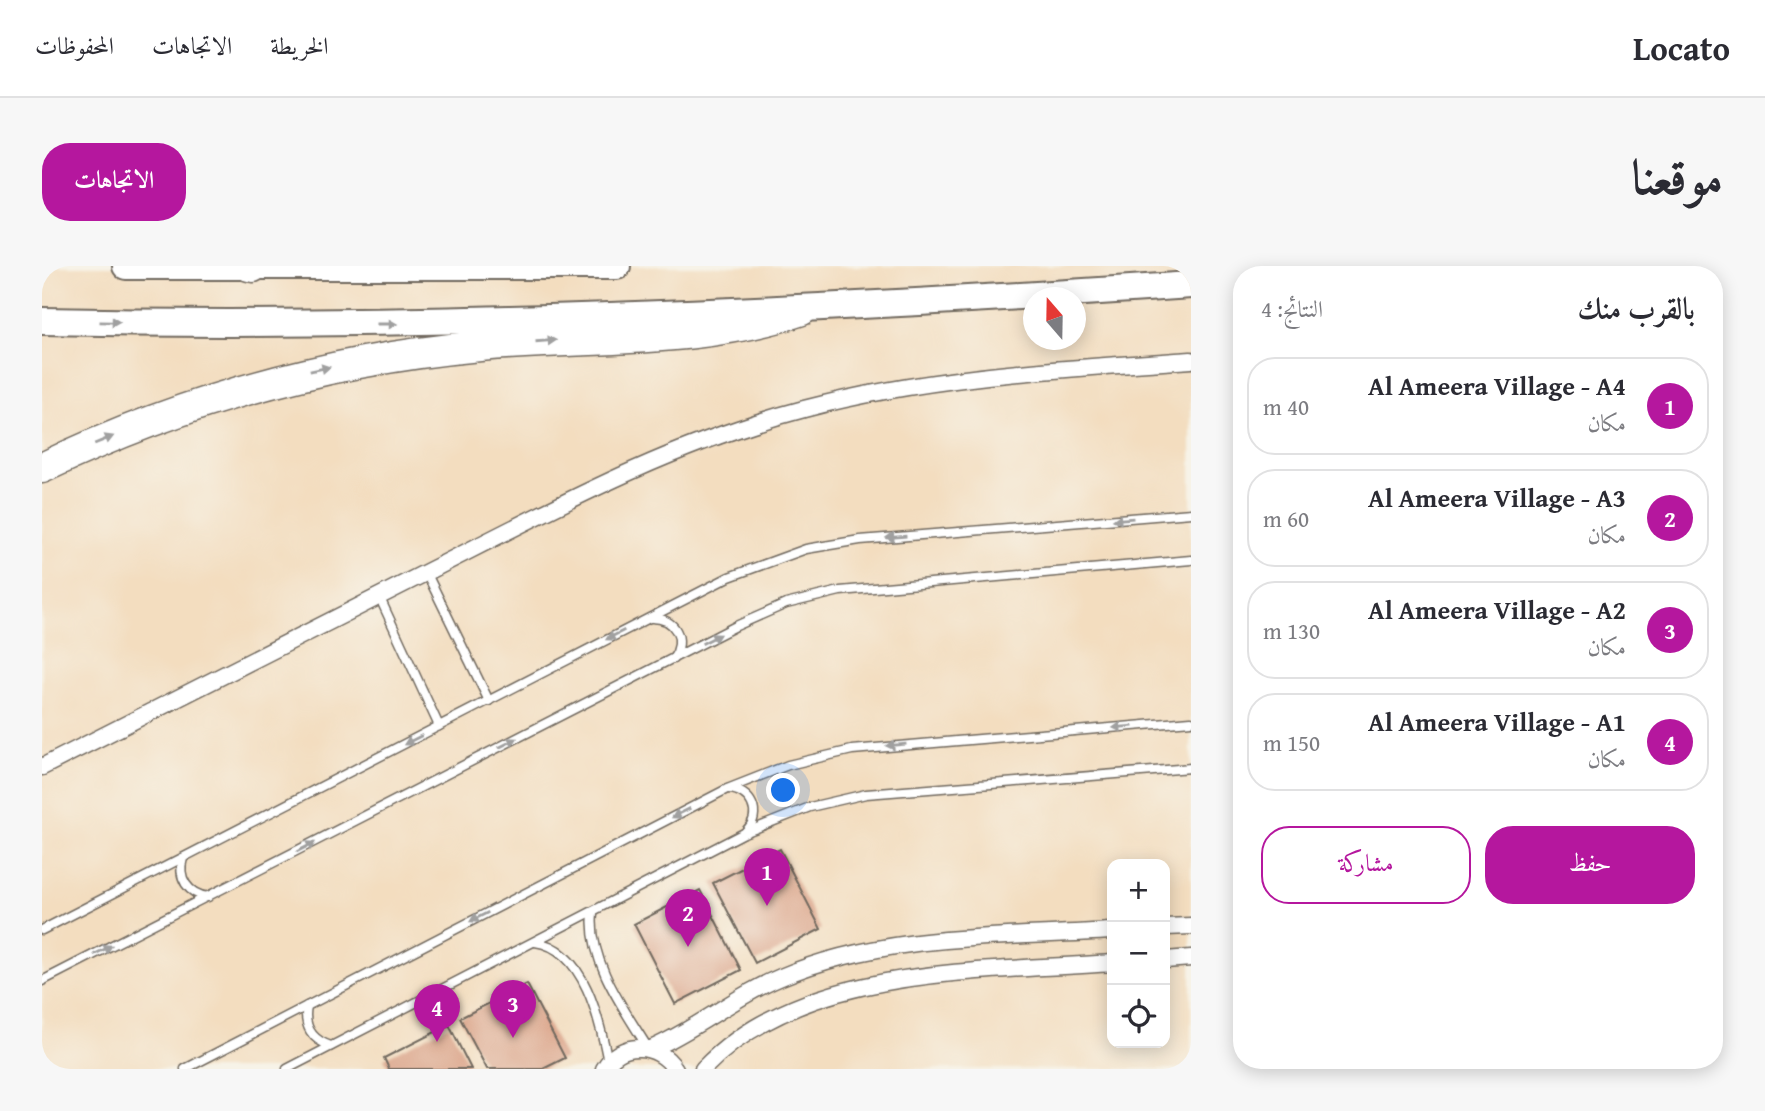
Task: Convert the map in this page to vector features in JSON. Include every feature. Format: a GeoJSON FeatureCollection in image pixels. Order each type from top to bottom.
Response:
{"type":"FeatureCollection","features":[{"type":"Feature","properties":{"kind":"highway"},"geometry":{"type":"LineString","coordinates":[[42,468],[186,408],[256,385],[326,368],[482,345],[741,327],[802,310]]}},
{"type":"Feature","properties":{"kind":"main road"},"geometry":{"type":"LineString","coordinates":[[126,266],[617,266]]}},
{"type":"Feature","properties":{"kind":"main road"},"geometry":{"type":"LineString","coordinates":[[42,321],[424,324],[802,310],[1191,285]]}},
{"type":"Feature","properties":{"kind":"street"},"geometry":{"type":"LineString","coordinates":[[42,767],[627,472],[708,440],[802,409],[947,379],[1045,369],[1191,360]]}},
{"type":"Feature","properties":{"kind":"street"},"geometry":{"type":"LineString","coordinates":[[1170,927],[1191,926]]}},
{"type":"Feature","properties":{"kind":"street"},"geometry":{"type":"LineString","coordinates":[[604,1067],[626,1050],[649,1049],[690,1031],[762,986],[846,955],[912,943],[1107,930]]}},
{"type":"Feature","properties":{"kind":"street"},"geometry":{"type":"LineString","coordinates":[[1170,960],[1191,958]]}},
{"type":"Feature","properties":{"kind":"street"},"geometry":{"type":"LineString","coordinates":[[703,1069],[732,1044],[768,1022],[855,988],[917,977],[1107,963]]}},
{"type":"Feature","properties":{"kind":"street"},"geometry":{"type":"LineString","coordinates":[[649,1049],[668,1059],[675,1069]]}},
{"type":"Feature","properties":{"kind":"lane"},"geometry":{"type":"LineString","coordinates":[[42,930],[754,566],[819,546],[860,540],[1191,513]]}},
{"type":"Feature","properties":{"kind":"lane"},"geometry":{"type":"LineString","coordinates":[[42,981],[761,614],[840,591],[1191,560]]}},
{"type":"Feature","properties":{"kind":"lane"},"geometry":{"type":"LineString","coordinates":[[426,572],[489,701]]}},
{"type":"Feature","properties":{"kind":"lane"},"geometry":{"type":"LineString","coordinates":[[379,596],[439,726]]}},
{"type":"Feature","properties":{"kind":"lane"},"geometry":{"type":"LineString","coordinates":[[647,619],[661,618],[673,626],[679,639],[673,659]]}},
{"type":"Feature","properties":{"kind":"lane"},"geometry":{"type":"LineString","coordinates":[[185,1069],[727,789],[788,765],[852,750],[1191,721]]}},
{"type":"Feature","properties":{"kind":"lane"},"geometry":{"type":"LineString","coordinates":[[287,1069],[744,833],[810,807],[866,794],[1191,768]]}},
{"type":"Feature","properties":{"kind":"lane"},"geometry":{"type":"LineString","coordinates":[[727,789],[743,792],[753,804],[753,820],[744,833]]}},
{"type":"Feature","properties":{"kind":"lane"},"geometry":{"type":"LineString","coordinates":[[183,858],[181,871],[185,884],[195,894],[208,897]]}},
{"type":"Feature","properties":{"kind":"lane"},"geometry":{"type":"LineString","coordinates":[[593,913],[592,936],[598,958],[649,1049]]}},
{"type":"Feature","properties":{"kind":"lane"},"geometry":{"type":"LineString","coordinates":[[535,942],[551,946],[570,961],[595,1014],[604,1067]]}},
{"type":"Feature","properties":{"kind":"lane"},"geometry":{"type":"LineString","coordinates":[[307,1006],[305,1015],[309,1032],[331,1046]]}},
{"type":"Feature","properties":{"kind":"building"},"geometry":{"type":"Polygon","coordinates":[[[780,849],[821,929],[755,963],[713,883],[780,849]]]}},
{"type":"Feature","properties":{"kind":"building"},"geometry":{"type":"Polygon","coordinates":[[[700,890],[741,970],[675,1004],[634,924],[700,890]]]}},
{"type":"Feature","properties":{"kind":"building"},"geometry":{"type":"Polygon","coordinates":[[[527,984],[565,1058],[543,1069],[487,1069],[460,1018],[527,984]]]}},
{"type":"Feature","properties":{"kind":"building"},"geometry":{"type":"Polygon","coordinates":[[[449,1025],[471,1069],[389,1069],[384,1058],[449,1025]]]}},
{"type":"Feature","properties":{"kind":"place","name":"Al Ameera Village - A4"},"geometry":{"type":"Point","coordinates":[767,906]}},
{"type":"Feature","properties":{"kind":"place","name":"Al Ameera Village - A3"},"geometry":{"type":"Point","coordinates":[688,947]}},
{"type":"Feature","properties":{"kind":"place","name":"Al Ameera Village - A2"},"geometry":{"type":"Point","coordinates":[513,1038]}},
{"type":"Feature","properties":{"kind":"place","name":"Al Ameera Village - A1"},"geometry":{"type":"Point","coordinates":[437,1042]}}]}
